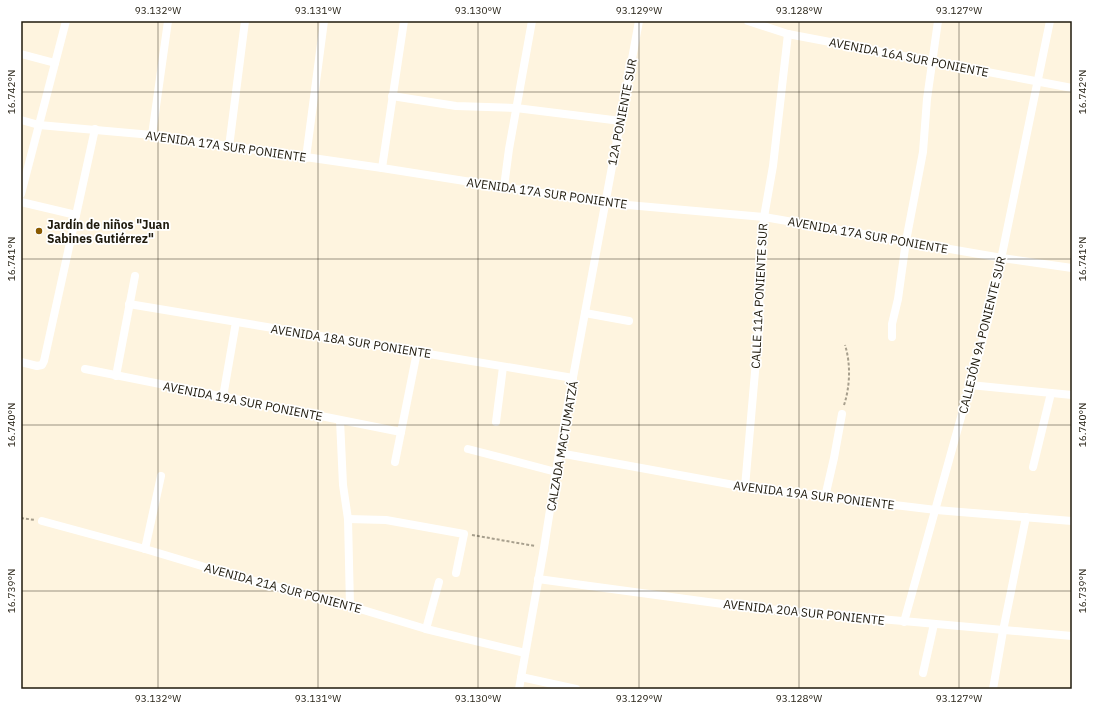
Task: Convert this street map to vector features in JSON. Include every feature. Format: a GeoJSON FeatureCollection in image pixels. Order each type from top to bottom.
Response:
{"type":"FeatureCollection","features":[{"type":"Feature","properties":{"kind":"street"},"geometry":{"type":"LineString","coordinates":[[21,194],[66,21]]}},
{"type":"Feature","properties":{"kind":"street"},"geometry":{"type":"LineString","coordinates":[[152,135],[168,21]]}},
{"type":"Feature","properties":{"kind":"street"},"geometry":{"type":"LineString","coordinates":[[228,146],[245,21]]}},
{"type":"Feature","properties":{"kind":"street"},"geometry":{"type":"LineString","coordinates":[[306,158],[324,21]]}},
{"type":"Feature","properties":{"kind":"street"},"geometry":{"type":"LineString","coordinates":[[382,168],[404,21]]}},
{"type":"Feature","properties":{"kind":"street"},"geometry":{"type":"LineString","coordinates":[[504,187],[509,148],[532,21]]}},
{"type":"Feature","properties":{"kind":"street","name":"12A PONIENTE SUR"},"geometry":{"type":"LineString","coordinates":[[605,203],[639,21]]}},
{"type":"Feature","properties":{"kind":"street","name":"AVENIDA 16A SUR PONIENTE"},"geometry":{"type":"LineString","coordinates":[[748,21],[788,34],[1072,88]]}},
{"type":"Feature","properties":{"kind":"street"},"geometry":{"type":"LineString","coordinates":[[892,337],[892,324],[898,299],[906,241],[923,152],[927,99],[938,21]]}},
{"type":"Feature","properties":{"kind":"street","name":"CALLEJÓN 9A PONIENTE SUR"},"geometry":{"type":"LineString","coordinates":[[904,622],[990,313],[1050,21]]}},
{"type":"Feature","properties":{"kind":"street","name":"CALLE 11A PONIENTE SUR"},"geometry":{"type":"LineString","coordinates":[[745,487],[759,326],[760,261],[764,217],[773,166],[788,34]]}},
{"type":"Feature","properties":{"kind":"street"},"geometry":{"type":"LineString","coordinates":[[21,54],[55,63]]}},
{"type":"Feature","properties":{"kind":"street"},"geometry":{"type":"LineString","coordinates":[[392,96],[456,106],[516,108],[621,121]]}},
{"type":"Feature","properties":{"kind":"street","name":"AVENIDA 17A SUR PONIENTE"},"geometry":{"type":"LineString","coordinates":[[21,120],[39,125],[152,135],[382,168],[605,203],[764,217],[1002,258],[1072,268]]}},
{"type":"Feature","properties":{"kind":"street"},"geometry":{"type":"LineString","coordinates":[[21,362],[37,366],[42,365],[44,361],[95,129]]}},
{"type":"Feature","properties":{"kind":"street"},"geometry":{"type":"LineString","coordinates":[[21,202],[76,215]]}},
{"type":"Feature","properties":{"kind":"street","name":"CALZADA MACTUMATZÁ"},"geometry":{"type":"LineString","coordinates":[[519,689],[559,453],[605,203]]}},
{"type":"Feature","properties":{"kind":"street"},"geometry":{"type":"LineString","coordinates":[[116,376],[134,276]]}},
{"type":"Feature","properties":{"kind":"street","name":"AVENIDA 18A SUR PONIENTE"},"geometry":{"type":"LineString","coordinates":[[129,304],[574,378]]}},
{"type":"Feature","properties":{"kind":"street"},"geometry":{"type":"LineString","coordinates":[[585,313],[629,321]]}},
{"type":"Feature","properties":{"kind":"street"},"geometry":{"type":"LineString","coordinates":[[223,397],[236,322]]}},
{"type":"Feature","properties":{"kind":"street"},"geometry":{"type":"LineString","coordinates":[[395,462],[417,352]]}},
{"type":"Feature","properties":{"kind":"street"},"geometry":{"type":"LineString","coordinates":[[496,422],[503,367]]}},
{"type":"Feature","properties":{"kind":"street","name":"AVENIDA 19A SUR PONIENTE"},"geometry":{"type":"LineString","coordinates":[[85,369],[400,432]]}},
{"type":"Feature","properties":{"kind":"street"},"geometry":{"type":"LineString","coordinates":[[970,385],[1072,395]]}},
{"type":"Feature","properties":{"kind":"street"},"geometry":{"type":"LineString","coordinates":[[1033,467],[1052,393]]}},
{"type":"Feature","properties":{"kind":"street"},"geometry":{"type":"LineString","coordinates":[[825,496],[842,414]]}},
{"type":"Feature","properties":{"kind":"street"},"geometry":{"type":"LineString","coordinates":[[340,420],[343,485],[348,519],[350,606]]}},
{"type":"Feature","properties":{"kind":"street"},"geometry":{"type":"LineString","coordinates":[[468,449],[556,472]]}},
{"type":"Feature","properties":{"kind":"street","name":"AVENIDA 19A SUR PONIENTE"},"geometry":{"type":"LineString","coordinates":[[559,453],[745,487],[936,510],[1072,521]]}},
{"type":"Feature","properties":{"kind":"street"},"geometry":{"type":"LineString","coordinates":[[145,549],[161,476]]}},
{"type":"Feature","properties":{"kind":"street"},"geometry":{"type":"LineString","coordinates":[[993,689],[1026,517]]}},
{"type":"Feature","properties":{"kind":"street"},"geometry":{"type":"LineString","coordinates":[[348,519],[386,520],[464,534],[456,574]]}},
{"type":"Feature","properties":{"kind":"street","name":"AVENIDA 21A SUR PONIENTE"},"geometry":{"type":"LineString","coordinates":[[42,521],[145,549],[235,576],[350,606],[426,629],[525,653]]}},
{"type":"Feature","properties":{"kind":"street","name":"AVENIDA 20A SUR PONIENTE"},"geometry":{"type":"LineString","coordinates":[[538,579],[745,607],[1072,636]]}},
{"type":"Feature","properties":{"kind":"street"},"geometry":{"type":"LineString","coordinates":[[426,629],[439,582]]}},
{"type":"Feature","properties":{"kind":"street"},"geometry":{"type":"LineString","coordinates":[[923,672],[934,624]]}},
{"type":"Feature","properties":{"kind":"street"},"geometry":{"type":"LineString","coordinates":[[521,677],[576,689]]}},
{"type":"Feature","properties":{"kind":"path"},"geometry":{"type":"LineString","coordinates":[[842,414],[846,401],[849,377],[848,354],[845,345]]}},
{"type":"Feature","properties":{"kind":"path"},"geometry":{"type":"LineString","coordinates":[[21,518],[42,521]]}},
{"type":"Feature","properties":{"kind":"path"},"geometry":{"type":"LineString","coordinates":[[464,534],[544,548]]}},
{"type":"Feature","properties":{"kind":"place","name":"Jardín de niños \"Juan Sabines Gutiérrez\""},"geometry":{"type":"Point","coordinates":[39,231]}}]}
